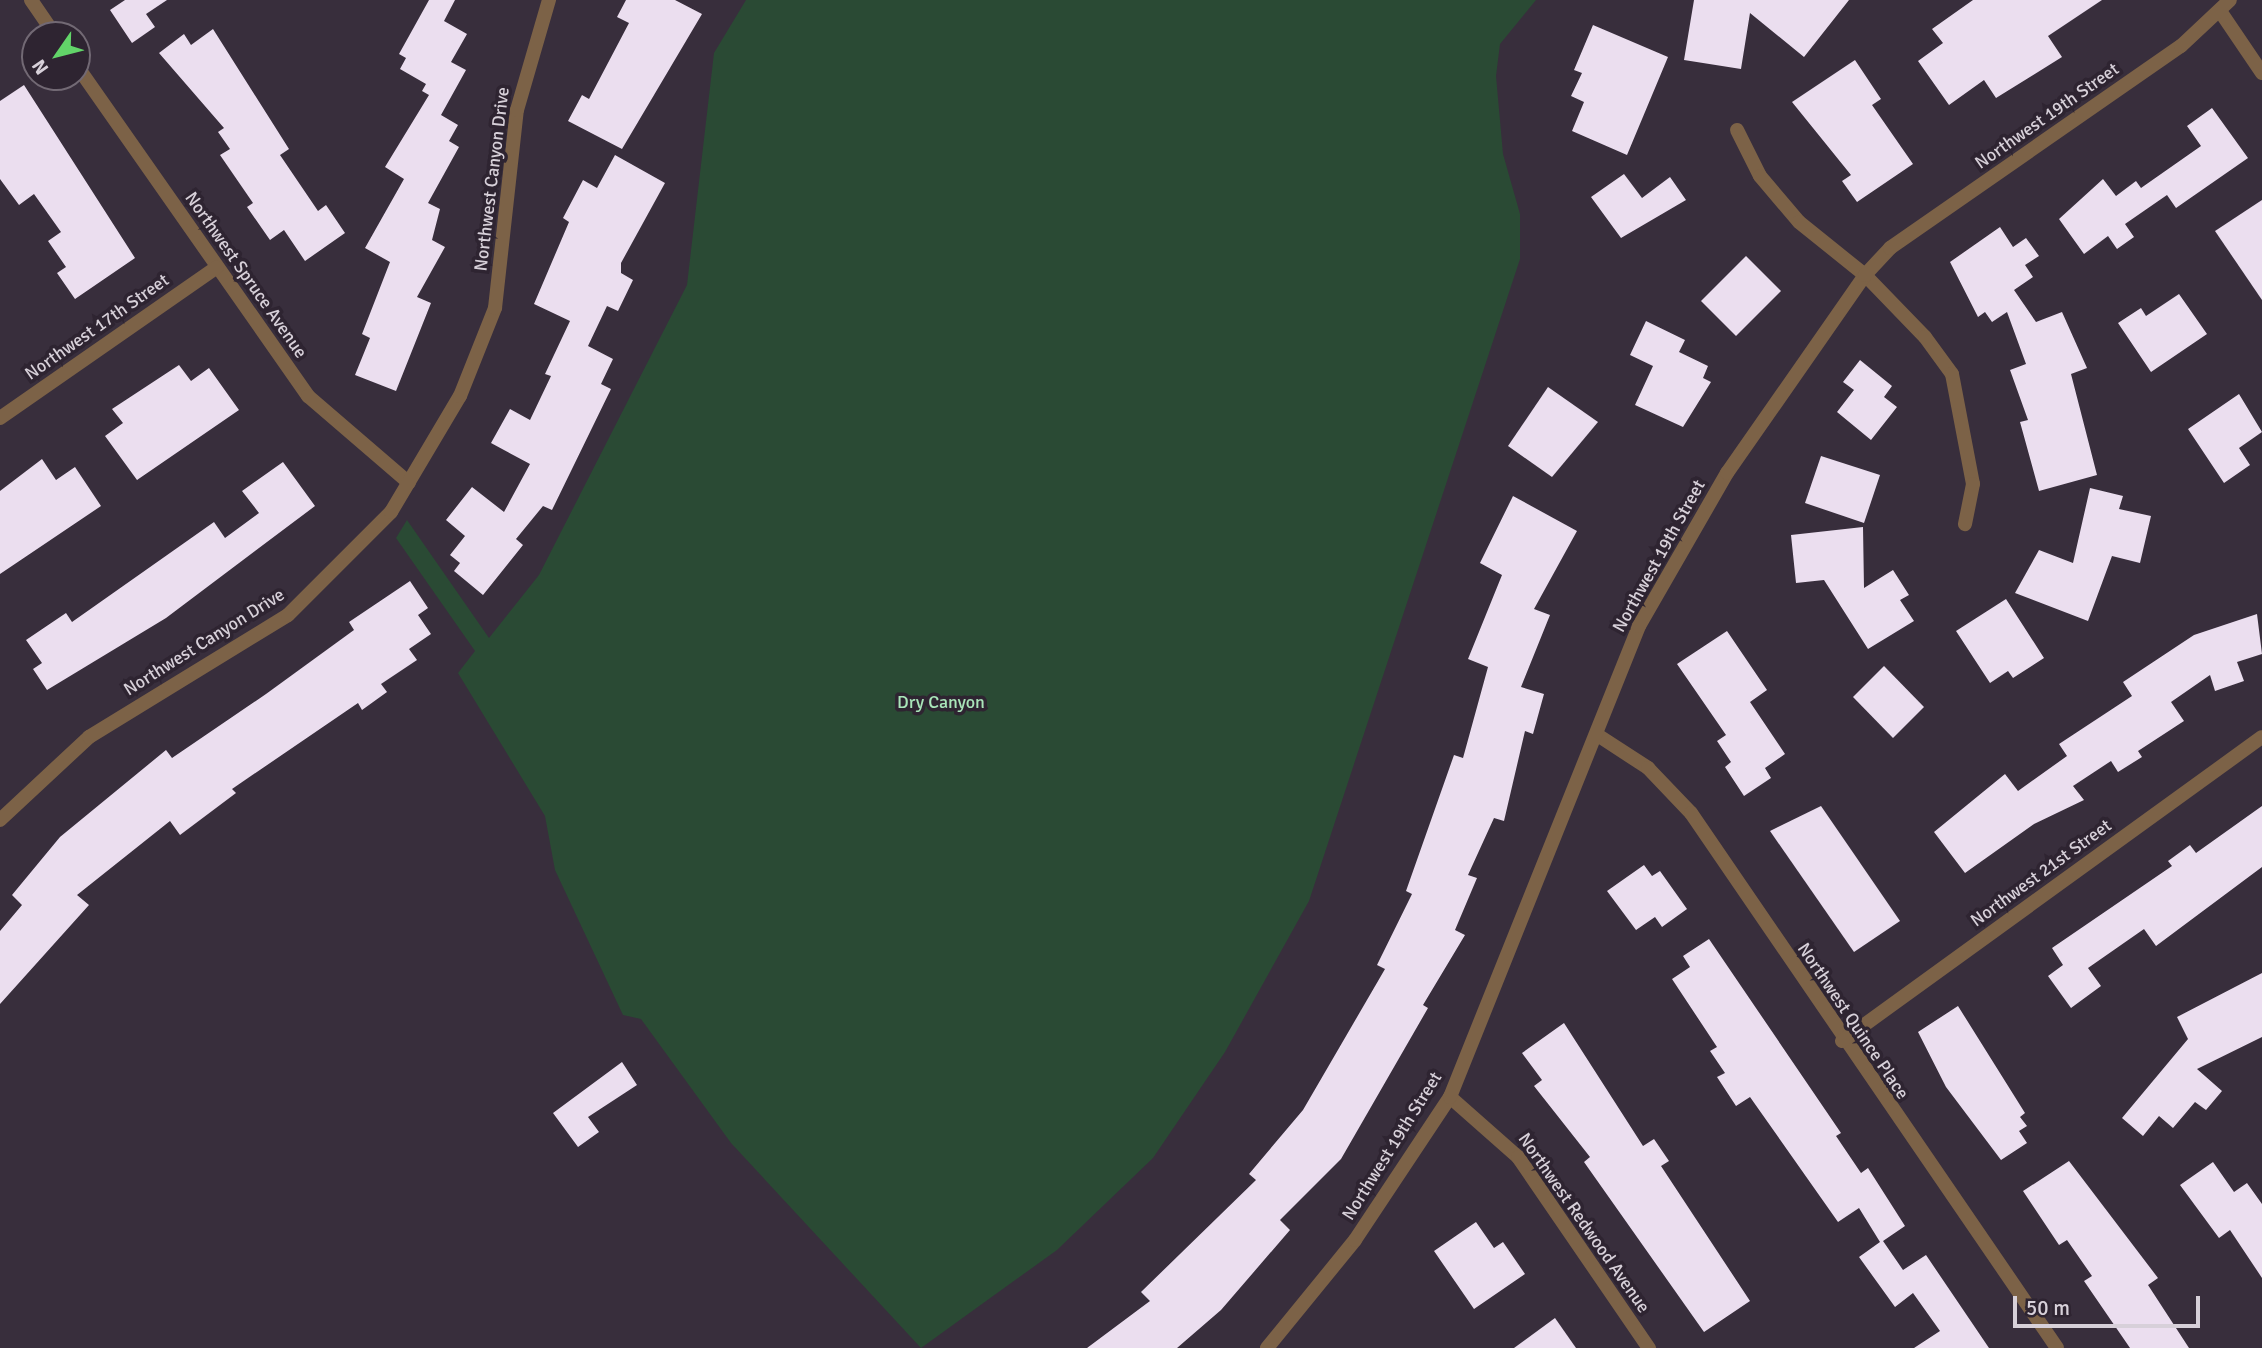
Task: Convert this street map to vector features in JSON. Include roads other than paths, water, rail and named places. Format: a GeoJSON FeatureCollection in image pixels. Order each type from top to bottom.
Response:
{"type":"FeatureCollection","features":[{"type":"Feature","properties":{"kind":"street"},"geometry":{"type":"LineString","coordinates":[[31,0],[45,21]]}},
{"type":"Feature","properties":{"kind":"street","name":"Northwest Canyon Drive"},"geometry":{"type":"LineString","coordinates":[[0,820],[89,737],[288,615],[345,563],[409,483],[460,397],[495,308],[517,110],[549,0]]}},
{"type":"Feature","properties":{"kind":"street"},"geometry":{"type":"LineString","coordinates":[[2225,6],[2262,72]]}},
{"type":"Feature","properties":{"kind":"street","name":"Northwest 19th Street"},"geometry":{"type":"LineString","coordinates":[[1266,1348],[1355,1240],[1450,1097],[1598,736],[1639,626],[1681,549],[1865,275],[1890,248],[2181,46],[2225,6]]}},
{"type":"Feature","properties":{"kind":"street","name":"Northwest Spruce Avenue"},"geometry":{"type":"LineString","coordinates":[[91,86],[308,396],[409,483]]}},
{"type":"Feature","properties":{"kind":"street"},"geometry":{"type":"LineString","coordinates":[[1737,130],[1760,176],[1799,222],[1865,275],[1926,337],[1952,374],[1973,484],[1965,524]]}},
{"type":"Feature","properties":{"kind":"street","name":"Northwest 17th Street"},"geometry":{"type":"LineString","coordinates":[[0,418],[217,267]]}},
{"type":"Feature","properties":{"kind":"street","name":"Northwest Quince Place"},"geometry":{"type":"LineString","coordinates":[[1598,736],[1648,768],[1691,813],[1842,1041],[2057,1348]]}},
{"type":"Feature","properties":{"kind":"street","name":"Northwest 21st Street"},"geometry":{"type":"LineString","coordinates":[[1842,1041],[2262,737]]}},
{"type":"Feature","properties":{"kind":"street","name":"Northwest Redwood Avenue"},"geometry":{"type":"LineString","coordinates":[[1450,1097],[1518,1157],[1649,1348]]}},
{"type":"Feature","properties":{"kind":"park label","name":"Dry Canyon"},"geometry":{"type":"Point","coordinates":[941,702]}}]}
